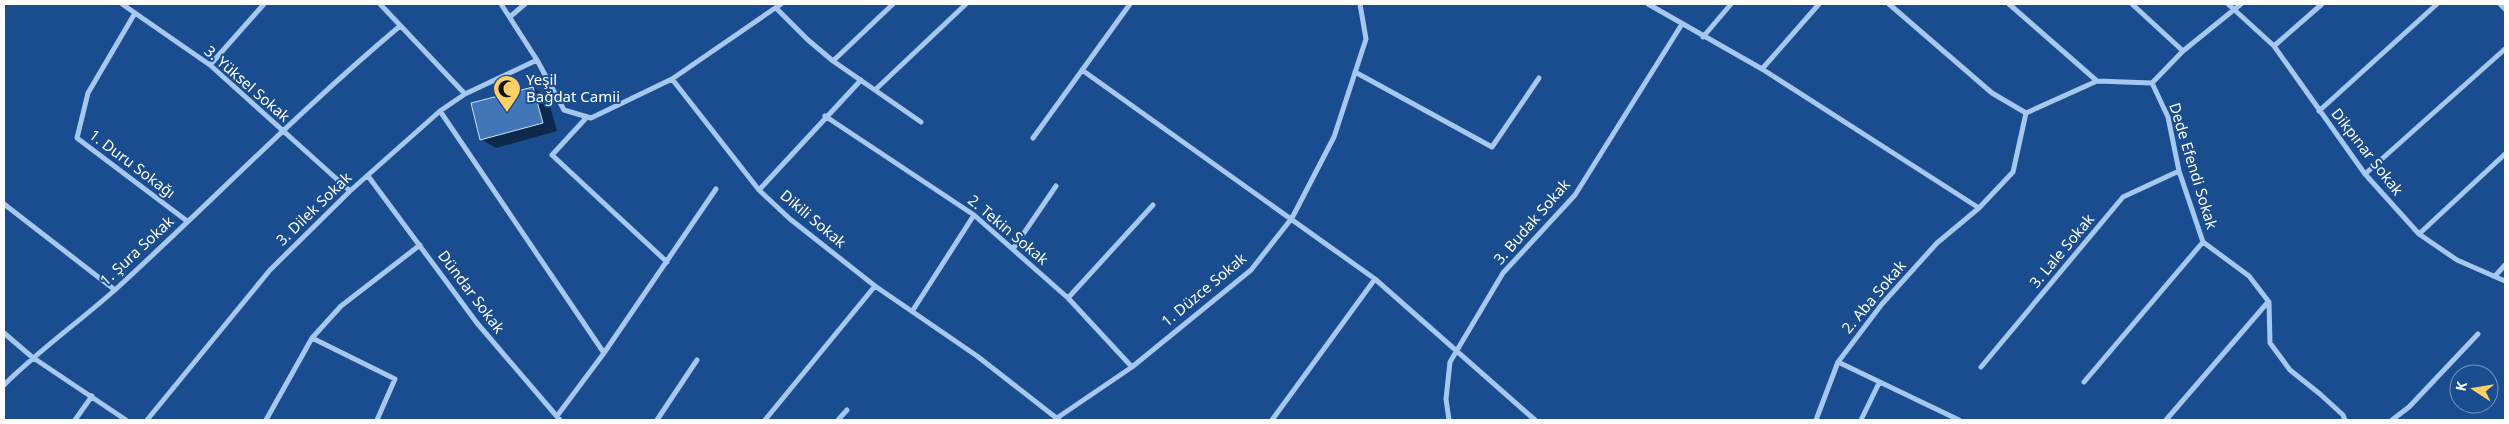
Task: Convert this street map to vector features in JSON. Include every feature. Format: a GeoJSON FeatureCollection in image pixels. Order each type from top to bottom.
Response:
{"type":"FeatureCollection","features":[{"type":"Feature","properties":{"kind":"street","name":"3. Yüksel Sokak"},"geometry":{"type":"LineString","coordinates":[[122,4],[210,65],[350,191]]}},
{"type":"Feature","properties":{"kind":"street"},"geometry":{"type":"LineString","coordinates":[[210,65],[264,4]]}},
{"type":"Feature","properties":{"kind":"street"},"geometry":{"type":"LineString","coordinates":[[380,4],[465,94]]}},
{"type":"Feature","properties":{"kind":"street"},"geometry":{"type":"LineString","coordinates":[[500,4],[510,16],[537,60],[564,110],[591,118],[672,79],[781,4]]}},
{"type":"Feature","properties":{"kind":"street"},"geometry":{"type":"LineString","coordinates":[[510,16],[525,4]]}},
{"type":"Feature","properties":{"kind":"street"},"geometry":{"type":"LineString","coordinates":[[833,61],[893,4]]}},
{"type":"Feature","properties":{"kind":"street"},"geometry":{"type":"LineString","coordinates":[[876,90],[966,4]]}},
{"type":"Feature","properties":{"kind":"street"},"geometry":{"type":"LineString","coordinates":[[1033,138],[1130,4]]}},
{"type":"Feature","properties":{"kind":"street","name":"1. Düzce Sokak"},"geometry":{"type":"LineString","coordinates":[[1058,419],[1132,366],[1251,270],[1292,218],[1334,137],[1366,39],[1360,4]]}},
{"type":"Feature","properties":{"kind":"street"},"geometry":{"type":"LineString","coordinates":[[1648,4],[1762,69],[1979,208]]}},
{"type":"Feature","properties":{"kind":"street"},"geometry":{"type":"LineString","coordinates":[[1703,37],[1731,4]]}},
{"type":"Feature","properties":{"kind":"street"},"geometry":{"type":"LineString","coordinates":[[1762,69],[1819,4]]}},
{"type":"Feature","properties":{"kind":"street"},"geometry":{"type":"LineString","coordinates":[[1889,4],[1992,93],[2026,113],[2097,81],[2152,83],[2183,52],[2241,4]]}},
{"type":"Feature","properties":{"kind":"street"},"geometry":{"type":"LineString","coordinates":[[2009,4],[2097,81]]}},
{"type":"Feature","properties":{"kind":"street"},"geometry":{"type":"LineString","coordinates":[[2132,4],[2183,52]]}},
{"type":"Feature","properties":{"kind":"street","name":"Dikpınar Sokak"},"geometry":{"type":"LineString","coordinates":[[2228,4],[2274,46],[2364,174],[2419,234],[2457,260],[2505,281]]}},
{"type":"Feature","properties":{"kind":"street"},"geometry":{"type":"LineString","coordinates":[[2274,46],[2322,4]]}},
{"type":"Feature","properties":{"kind":"street"},"geometry":{"type":"LineString","coordinates":[[2319,111],[2437,4]]}},
{"type":"Feature","properties":{"kind":"street"},"geometry":{"type":"LineString","coordinates":[[2500,4],[2505,9]]}},
{"type":"Feature","properties":{"kind":"street"},"geometry":{"type":"LineString","coordinates":[[776,8],[808,40],[833,61],[920,122]]}},
{"type":"Feature","properties":{"kind":"street","name":"1. Duru Sokağı"},"geometry":{"type":"LineString","coordinates":[[135,13],[88,93],[77,138],[187,221]]}},
{"type":"Feature","properties":{"kind":"street","name":"3. Budak Sokak"},"geometry":{"type":"LineString","coordinates":[[1449,420],[1446,399],[1450,362],[1503,272],[1575,195],[1682,24]]}},
{"type":"Feature","properties":{"kind":"street","name":"1. Şura Sokak"},"geometry":{"type":"LineString","coordinates":[[4,385],[32,357],[115,290],[284,132],[338,78],[400,26]]}},
{"type":"Feature","properties":{"kind":"street"},"geometry":{"type":"LineString","coordinates":[[2364,174],[2505,49]]}},
{"type":"Feature","properties":{"kind":"street","name":"3. Dilek Sokak"},"geometry":{"type":"LineString","coordinates":[[146,420],[270,270],[350,191],[440,111],[465,94],[537,60]]}},
{"type":"Feature","properties":{"kind":"street"},"geometry":{"type":"LineString","coordinates":[[1082,70],[1375,279],[1536,420]]}},
{"type":"Feature","properties":{"kind":"street"},"geometry":{"type":"LineString","coordinates":[[1355,72],[1492,146],[1539,78]]}},
{"type":"Feature","properties":{"kind":"street","name":"Dikili Sokak"},"geometry":{"type":"LineString","coordinates":[[672,79],[759,190],[790,219],[876,286],[913,310],[1058,419]]}},
{"type":"Feature","properties":{"kind":"street"},"geometry":{"type":"LineString","coordinates":[[759,190],[861,80]]}},
{"type":"Feature","properties":{"kind":"street","name":"Dede Efendi Sokak"},"geometry":{"type":"LineString","coordinates":[[2152,83],[2168,117],[2178,171],[2203,242],[2249,276],[2269,302]]}},
{"type":"Feature","properties":{"kind":"street"},"geometry":{"type":"LineString","coordinates":[[440,111],[604,353]]}},
{"type":"Feature","properties":{"kind":"street","name":"2. Aba Sokak"},"geometry":{"type":"LineString","coordinates":[[1816,420],[1838,362],[1882,304],[1938,243],[1979,208],[2013,172],[2026,113]]}},
{"type":"Feature","properties":{"kind":"street","name":"2. Tekin Sokak"},"geometry":{"type":"LineString","coordinates":[[826,116],[974,214],[1068,298],[1132,366]]}},
{"type":"Feature","properties":{"kind":"street"},"geometry":{"type":"LineString","coordinates":[[587,117],[552,155],[666,262]]}},
{"type":"Feature","properties":{"kind":"street"},"geometry":{"type":"LineString","coordinates":[[2419,234],[2505,154]]}},
{"type":"Feature","properties":{"kind":"street","name":"3. Lale Sokak"},"geometry":{"type":"LineString","coordinates":[[1981,367],[2123,197],[2178,171]]}},
{"type":"Feature","properties":{"kind":"street","name":"Dündar Sokak"},"geometry":{"type":"LineString","coordinates":[[368,176],[476,323],[558,418]]}},
{"type":"Feature","properties":{"kind":"street"},"geometry":{"type":"LineString","coordinates":[[1013,249],[1056,186]]}},
{"type":"Feature","properties":{"kind":"street"},"geometry":{"type":"LineString","coordinates":[[558,418],[716,189]]}},
{"type":"Feature","properties":{"kind":"street"},"geometry":{"type":"LineString","coordinates":[[4,204],[115,290]]}},
{"type":"Feature","properties":{"kind":"street"},"geometry":{"type":"LineString","coordinates":[[1068,298],[1152,204]]}},
{"type":"Feature","properties":{"kind":"street"},"geometry":{"type":"LineString","coordinates":[[913,310],[974,214]]}},
{"type":"Feature","properties":{"kind":"street"},"geometry":{"type":"LineString","coordinates":[[2084,382],[2203,242]]}},
{"type":"Feature","properties":{"kind":"street"},"geometry":{"type":"LineString","coordinates":[[266,420],[312,338],[340,306],[420,245]]}},
{"type":"Feature","properties":{"kind":"street"},"geometry":{"type":"LineString","coordinates":[[2495,276],[2505,265]]}},
{"type":"Feature","properties":{"kind":"street"},"geometry":{"type":"LineString","coordinates":[[1272,420],[1375,279]]}},
{"type":"Feature","properties":{"kind":"street"},"geometry":{"type":"LineString","coordinates":[[765,420],[876,286]]}},
{"type":"Feature","properties":{"kind":"street"},"geometry":{"type":"LineString","coordinates":[[2166,420],[2269,302]]}},
{"type":"Feature","properties":{"kind":"street"},"geometry":{"type":"LineString","coordinates":[[2269,302],[2270,343],[2290,370],[2320,394],[2343,415],[2345,420]]}},
{"type":"Feature","properties":{"kind":"street"},"geometry":{"type":"LineString","coordinates":[[4,333],[32,357],[126,420]]}},
{"type":"Feature","properties":{"kind":"street"},"geometry":{"type":"LineString","coordinates":[[2392,420],[2409,407],[2478,334]]}},
{"type":"Feature","properties":{"kind":"street"},"geometry":{"type":"LineString","coordinates":[[312,338],[395,379],[377,420]]}},
{"type":"Feature","properties":{"kind":"street"},"geometry":{"type":"LineString","coordinates":[[657,420],[697,360]]}},
{"type":"Feature","properties":{"kind":"street"},"geometry":{"type":"LineString","coordinates":[[1838,362],[1959,420]]}},
{"type":"Feature","properties":{"kind":"street"},"geometry":{"type":"LineString","coordinates":[[1861,420],[1879,383]]}},
{"type":"Feature","properties":{"kind":"street"},"geometry":{"type":"LineString","coordinates":[[76,420],[92,396]]}},
{"type":"Feature","properties":{"kind":"street"},"geometry":{"type":"LineString","coordinates":[[838,420],[847,410]]}},
{"type":"Feature","properties":{"kind":"building","name":"Yeşil Bağdat Camii"},"geometry":{"type":"Polygon","coordinates":[[[533,87],[543,123],[480,140],[471,103],[533,87]]]}},
{"type":"Feature","properties":{"kind":"place","name":"Yeşil Bağdat Camii"},"geometry":{"type":"Point","coordinates":[507,113]}}]}
